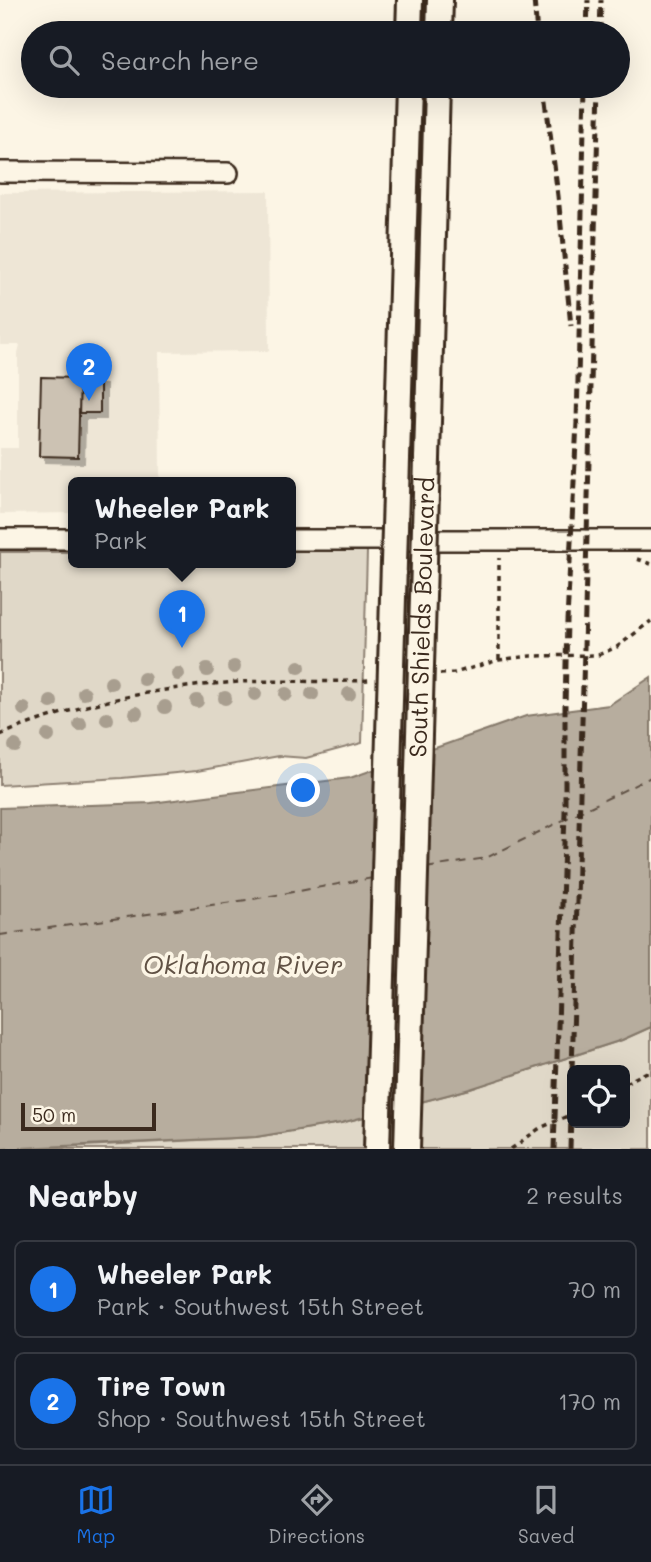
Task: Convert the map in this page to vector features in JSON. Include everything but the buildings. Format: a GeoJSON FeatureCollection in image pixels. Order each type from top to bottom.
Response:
{"type":"FeatureCollection","features":[{"type":"Feature","properties":{"kind":"main road"},"geometry":{"type":"LineString","coordinates":[[409,21],[410,0]]}},
{"type":"Feature","properties":{"kind":"main road"},"geometry":{"type":"LineString","coordinates":[[439,21],[440,0]]}},
{"type":"Feature","properties":{"kind":"main road","name":"South Shields Boulevard"},"geometry":{"type":"LineString","coordinates":[[377,1149],[408,98]]}},
{"type":"Feature","properties":{"kind":"main road","name":"South Shields Boulevard"},"geometry":{"type":"LineString","coordinates":[[407,1149],[437,98]]}},
{"type":"Feature","properties":{"kind":"street"},"geometry":{"type":"LineString","coordinates":[[0,172],[228,173]]}},
{"type":"Feature","properties":{"kind":"street"},"geometry":{"type":"LineString","coordinates":[[0,539],[68,539]]}},
{"type":"Feature","properties":{"kind":"street"},"geometry":{"type":"LineString","coordinates":[[296,540],[651,540]]}},
{"type":"Feature","properties":{"kind":"path"},"geometry":{"type":"LineString","coordinates":[[499,552],[499,660]]}},
{"type":"Feature","properties":{"kind":"path"},"geometry":{"type":"LineString","coordinates":[[429,675],[454,673],[499,660],[531,656],[598,655],[617,647],[651,621]]}},
{"type":"Feature","properties":{"kind":"path"},"geometry":{"type":"LineString","coordinates":[[0,734],[114,699],[182,688],[242,682],[380,680]]}},
{"type":"Feature","properties":{"kind":"path"},"geometry":{"type":"LineString","coordinates":[[630,1080],[651,1070]]}},
{"type":"Feature","properties":{"kind":"path"},"geometry":{"type":"LineString","coordinates":[[511,1149],[540,1128],[567,1116]]}},
{"type":"Feature","properties":{"kind":"shaded area"},"geometry":{"type":"Polygon","coordinates":[[[268,191],[269,351],[159,352],[160,477],[68,477],[68,513],[0,514],[0,448],[18,448],[20,345],[0,345],[0,193],[268,191]]]}},
{"type":"Feature","properties":{"kind":"shaded area"},"geometry":{"type":"Polygon","coordinates":[[[296,551],[367,551],[362,743],[306,758],[279,756],[197,771],[0,785],[0,552],[68,552],[68,568],[296,568],[296,551]]]}},
{"type":"Feature","properties":{"kind":"shaded area"},"geometry":{"type":"Polygon","coordinates":[[[651,1027],[651,1149],[26,1149],[256,1137],[341,1123],[470,1089],[622,1040],[651,1027]]]}},
{"type":"Feature","properties":{"kind":"water","name":"Oklahoma River"},"geometry":{"type":"Polygon","coordinates":[[[651,677],[651,1027],[622,1040],[470,1089],[341,1123],[256,1137],[0,1149],[0,808],[151,803],[350,778],[526,716],[609,705],[651,677]]]}},
{"type":"Feature","properties":{"kind":"ferry route"},"geometry":{"type":"LineString","coordinates":[[426,868],[486,858],[651,777]]}},
{"type":"Feature","properties":{"kind":"ferry route"},"geometry":{"type":"LineString","coordinates":[[0,935],[253,899],[373,878]]}},
{"type":"Feature","properties":{"kind":"railway"},"geometry":{"type":"LineString","coordinates":[[534,0],[536,21]]}},
{"type":"Feature","properties":{"kind":"railway"},"geometry":{"type":"LineString","coordinates":[[587,21],[588,0]]}},
{"type":"Feature","properties":{"kind":"railway"},"geometry":{"type":"LineString","coordinates":[[600,21],[601,0]]}},
{"type":"Feature","properties":{"kind":"railway"},"geometry":{"type":"LineString","coordinates":[[546,98],[571,326]]}},
{"type":"Feature","properties":{"kind":"railway"},"geometry":{"type":"LineString","coordinates":[[554,1149],[565,812],[567,621],[577,422],[585,98]]}},
{"type":"Feature","properties":{"kind":"railway"},"geometry":{"type":"LineString","coordinates":[[572,1065],[599,98]]}},
{"type":"Feature","properties":{"kind":"railway"},"geometry":{"type":"LineString","coordinates":[[570,1149],[571,1128]]}},
{"type":"Feature","properties":{"kind":"place","name":"Tire Town"},"geometry":{"type":"Point","coordinates":[89,401]}},
{"type":"Feature","properties":{"kind":"place","name":"Wheeler Park"},"geometry":{"type":"Point","coordinates":[182,648]}}]}
